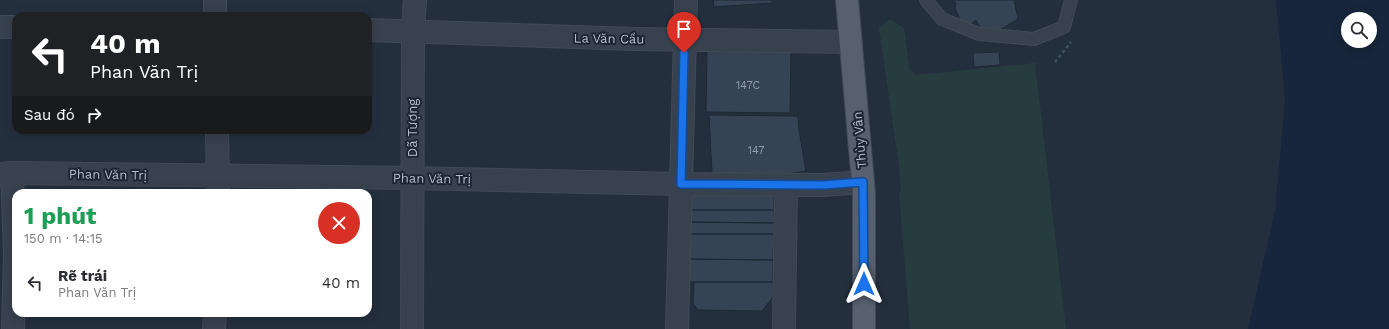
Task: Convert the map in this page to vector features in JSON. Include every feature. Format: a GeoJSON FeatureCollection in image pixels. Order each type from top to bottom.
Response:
{"type":"FeatureCollection","features":[{"type":"Feature","properties":{"kind":"main road","name":"Thùy Vân"},"geometry":{"type":"LineString","coordinates":[[847,0],[863,182],[864,329]]}},
{"type":"Feature","properties":{"kind":"street"},"geometry":{"type":"LineString","coordinates":[[215,0],[215,12]]}},
{"type":"Feature","properties":{"kind":"street","name":"Dã Tượng"},"geometry":{"type":"LineString","coordinates":[[412,329],[413,32],[415,0]]}},
{"type":"Feature","properties":{"kind":"street"},"geometry":{"type":"LineString","coordinates":[[677,329],[686,0]]}},
{"type":"Feature","properties":{"kind":"street"},"geometry":{"type":"LineString","coordinates":[[0,27],[12,27]]}},
{"type":"Feature","properties":{"kind":"street","name":"La Văn Cầu"},"geometry":{"type":"LineString","coordinates":[[372,30],[634,39],[851,42]]}},
{"type":"Feature","properties":{"kind":"street"},"geometry":{"type":"LineString","coordinates":[[217,134],[218,184]]}},
{"type":"Feature","properties":{"kind":"street"},"geometry":{"type":"LineString","coordinates":[[6,174],[12,227]]}},
{"type":"Feature","properties":{"kind":"street","name":"Phan Văn Trị"},"geometry":{"type":"LineString","coordinates":[[6,174],[218,184],[412,178],[786,185],[823,185],[863,182]]}},
{"type":"Feature","properties":{"kind":"street"},"geometry":{"type":"LineString","coordinates":[[784,329],[786,185]]}},
{"type":"Feature","properties":{"kind":"street"},"geometry":{"type":"LineString","coordinates":[[13,317],[13,329]]}},
{"type":"Feature","properties":{"kind":"street"},"geometry":{"type":"LineString","coordinates":[[214,329],[215,317]]}},
{"type":"Feature","properties":{"kind":"lane"},"geometry":{"type":"LineString","coordinates":[[926,0],[942,18],[979,34],[1034,39],[1064,27],[1071,0]]}},
{"type":"Feature","properties":{"kind":"green space"},"geometry":{"type":"Polygon","coordinates":[[[890,19],[904,28],[910,70],[916,75],[1035,63],[1066,329],[910,329],[899,193],[901,191],[899,167],[879,28],[890,19]]]}},
{"type":"Feature","properties":{"kind":"water"},"geometry":{"type":"Polygon","coordinates":[[[1276,0],[1389,0],[1389,329],[1248,329],[1275,211],[1285,100],[1276,0]]]}},
{"type":"Feature","properties":{"kind":"building"},"geometry":{"type":"Polygon","coordinates":[[[713,0],[772,0],[772,3],[714,7],[713,0]]]}},
{"type":"Feature","properties":{"kind":"building"},"geometry":{"type":"Polygon","coordinates":[[[953,0],[1014,0],[1018,19],[986,38],[976,20],[971,24],[960,20],[955,8],[956,3],[953,0]]]}},
{"type":"Feature","properties":{"kind":"building"},"geometry":{"type":"Polygon","coordinates":[[[707,50],[791,51],[790,113],[706,112],[707,50]]]}},
{"type":"Feature","properties":{"kind":"building"},"geometry":{"type":"Polygon","coordinates":[[[999,52],[1000,65],[974,67],[973,53],[999,52]]]}},
{"type":"Feature","properties":{"kind":"building"},"geometry":{"type":"Polygon","coordinates":[[[709,115],[798,116],[806,171],[759,178],[712,173],[709,115]]]}},
{"type":"Feature","properties":{"kind":"building"},"geometry":{"type":"Polygon","coordinates":[[[690,181],[774,193],[774,210],[688,210],[690,181]]]}},
{"type":"Feature","properties":{"kind":"building"},"geometry":{"type":"Polygon","coordinates":[[[688,210],[774,210],[774,223],[688,222],[688,210]]]}},
{"type":"Feature","properties":{"kind":"building"},"geometry":{"type":"Polygon","coordinates":[[[688,222],[774,223],[774,234],[688,234],[688,222]]]}},
{"type":"Feature","properties":{"kind":"building"},"geometry":{"type":"Polygon","coordinates":[[[688,234],[774,234],[773,260],[688,259],[688,234]]]}},
{"type":"Feature","properties":{"kind":"building"},"geometry":{"type":"Polygon","coordinates":[[[688,259],[773,260],[773,282],[688,282],[688,259]]]}},
{"type":"Feature","properties":{"kind":"building"},"geometry":{"type":"Polygon","coordinates":[[[694,282],[773,282],[773,297],[762,311],[698,310],[693,303],[694,282]]]}},
{"type":"Feature","properties":{"kind":"route"},"geometry":{"type":"LineString","coordinates":[[684,53],[681,184],[823,185],[863,182],[864,284]]}}]}
